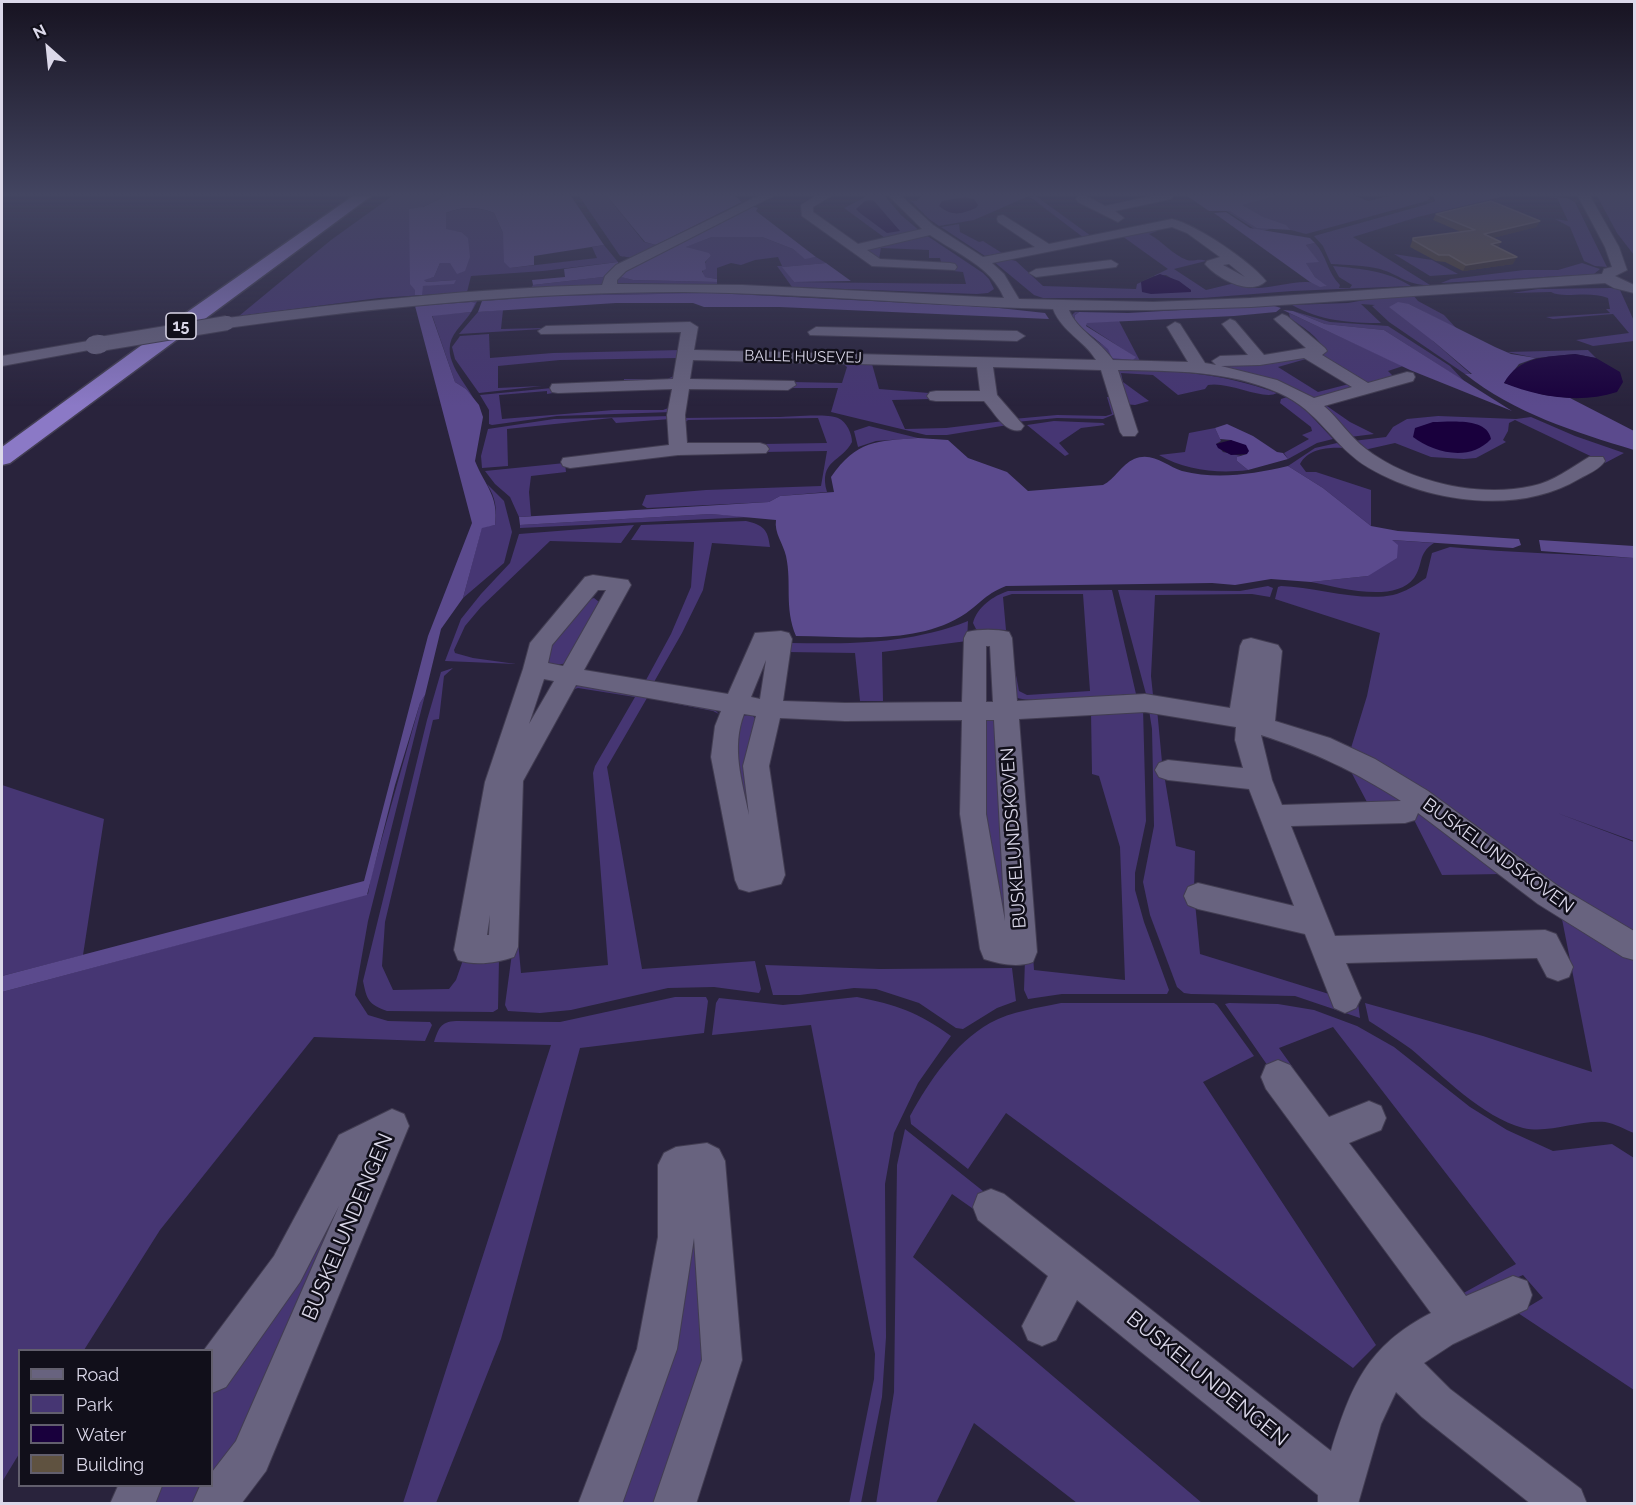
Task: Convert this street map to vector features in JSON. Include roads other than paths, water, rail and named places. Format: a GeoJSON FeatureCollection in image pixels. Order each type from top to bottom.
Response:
{"type":"FeatureCollection","features":[{"type":"Feature","properties":{"kind":"highway","name":"15"},"geometry":{"type":"LineString","coordinates":[[2,441],[248,266]]}},
{"type":"Feature","properties":{"kind":"highway","name":"15"},"geometry":{"type":"LineString","coordinates":[[2,458],[266,266]]}},
{"type":"Feature","properties":{"kind":"street"},"geometry":{"type":"LineString","coordinates":[[609,289],[610,279],[625,266]]}},
{"type":"Feature","properties":{"kind":"street"},"geometry":{"type":"LineString","coordinates":[[986,266],[1008,286],[1013,302]]}},
{"type":"Feature","properties":{"kind":"street"},"geometry":{"type":"LineString","coordinates":[[1026,266],[1039,277],[1099,266]]}},
{"type":"Feature","properties":{"kind":"street"},"geometry":{"type":"LineString","coordinates":[[2,362],[227,323],[409,301],[609,289],[766,290],[1059,304],[1173,305],[1544,284],[1623,275],[1633,291]]}},
{"type":"Feature","properties":{"kind":"street"},"geometry":{"type":"LineString","coordinates":[[1059,304],[1064,320],[1070,328],[1092,344],[1107,364],[1122,426]]}},
{"type":"Feature","properties":{"kind":"street"},"geometry":{"type":"LineString","coordinates":[[1282,319],[1319,351],[1309,354]]}},
{"type":"Feature","properties":{"kind":"street"},"geometry":{"type":"LineString","coordinates":[[1230,324],[1260,360]]}},
{"type":"Feature","properties":{"kind":"street"},"geometry":{"type":"LineString","coordinates":[[546,331],[690,327],[676,415],[678,449]]}},
{"type":"Feature","properties":{"kind":"street"},"geometry":{"type":"LineString","coordinates":[[1175,327],[1197,364]]}},
{"type":"Feature","properties":{"kind":"street","name":"BALLE HUSEVEJ"},"geometry":{"type":"LineString","coordinates":[[816,332],[1017,336]]}},
{"type":"Feature","properties":{"kind":"street"},"geometry":{"type":"LineString","coordinates":[[919,334],[921,360]]}},
{"type":"Feature","properties":{"kind":"street"},"geometry":{"type":"LineString","coordinates":[[1309,354],[1366,389]]}},
{"type":"Feature","properties":{"kind":"street","name":"BALLE HUSEVEJ"},"geometry":{"type":"LineString","coordinates":[[686,355],[1197,364],[1309,354]]}},
{"type":"Feature","properties":{"kind":"street"},"geometry":{"type":"LineString","coordinates":[[984,361],[989,396],[1015,426]]}},
{"type":"Feature","properties":{"kind":"street","name":"BALLE HUSEVEJ"},"geometry":{"type":"LineString","coordinates":[[1197,364],[1260,380],[1312,404],[1361,454],[1408,478],[1444,490],[1506,495],[1535,492],[1556,484],[1596,461]]}},
{"type":"Feature","properties":{"kind":"street"},"geometry":{"type":"LineString","coordinates":[[1312,404],[1407,377]]}},
{"type":"Feature","properties":{"kind":"street","name":"BALLE HUSEVEJ"},"geometry":{"type":"LineString","coordinates":[[558,388],[681,384],[788,386]]}},
{"type":"Feature","properties":{"kind":"street"},"geometry":{"type":"LineString","coordinates":[[936,396],[989,396]]}},
{"type":"Feature","properties":{"kind":"street"},"geometry":{"type":"LineString","coordinates":[[570,462],[678,449],[760,449]]}},
{"type":"Feature","properties":{"kind":"street"},"geometry":{"type":"LineString","coordinates":[[593,582],[620,585],[510,781],[503,947],[469,950],[498,782],[535,669],[541,643],[593,582]]}},
{"type":"Feature","properties":{"kind":"street","name":"BUSKELUNDSKOVEN"},"geometry":{"type":"LineString","coordinates":[[975,638],[1001,638],[1022,952],[995,949],[973,814],[974,711],[975,638]]}},
{"type":"Feature","properties":{"kind":"street"},"geometry":{"type":"LineString","coordinates":[[763,639],[781,639],[770,709],[756,766],[771,876],[749,879],[724,757],[727,726],[735,705],[763,639]]}},
{"type":"Feature","properties":{"kind":"street","name":"BUSKELUNDSKOVEN"},"geometry":{"type":"LineString","coordinates":[[535,669],[735,705],[770,709],[1006,711],[1145,703],[1186,708],[1250,722],[1321,745],[1366,766],[1419,799],[1548,895],[1635,947]]}},
{"type":"Feature","properties":{"kind":"street"},"geometry":{"type":"LineString","coordinates":[[1250,722],[1248,740],[1259,780],[1345,998]]}},
{"type":"Feature","properties":{"kind":"street"},"geometry":{"type":"LineString","coordinates":[[1168,770],[1259,780]]}},
{"type":"Feature","properties":{"kind":"street","name":"BUSKELUNDSKOVEN"},"geometry":{"type":"LineString","coordinates":[[1273,816],[1405,812]]}},
{"type":"Feature","properties":{"kind":"street"},"geometry":{"type":"LineString","coordinates":[[1198,896],[1321,937],[1545,944],[1558,967]]}},
{"type":"Feature","properties":{"kind":"street"},"geometry":{"type":"LineString","coordinates":[[1278,1077],[1460,1320]]}},
{"type":"Feature","properties":{"kind":"street"},"geometry":{"type":"LineString","coordinates":[[1322,1137],[1369,1118]]}},
{"type":"Feature","properties":{"kind":"street","name":"BUSKELUNDENGEN"},"geometry":{"type":"LineString","coordinates":[[213,1372],[286,1269],[351,1147],[392,1126],[251,1456],[213,1503]]}},
{"type":"Feature","properties":{"kind":"street"},"geometry":{"type":"LineString","coordinates":[[600,1503],[657,1349],[676,1237],[676,1165],[707,1161],[722,1360],[675,1503]]}},
{"type":"Feature","properties":{"kind":"street","name":"BUSKELUNDENGEN"},"geometry":{"type":"LineString","coordinates":[[991,1207],[1072,1271],[1340,1495],[1379,1381],[1395,1362],[1415,1345],[1460,1320],[1513,1295]]}},
{"type":"Feature","properties":{"kind":"street"},"geometry":{"type":"LineString","coordinates":[[1042,1326],[1072,1271]]}},
{"type":"Feature","properties":{"kind":"street"},"geometry":{"type":"LineString","coordinates":[[1395,1362],[1436,1403],[1566,1503]]}},
{"type":"Feature","properties":{"kind":"street"},"geometry":{"type":"LineString","coordinates":[[131,1503],[140,1487]]}},
{"type":"Feature","properties":{"kind":"water"},"geometry":{"type":"Polygon","coordinates":[[[1160,274],[1179,281],[1191,292],[1151,294],[1142,292],[1141,282],[1160,274]]]}},
{"type":"Feature","properties":{"kind":"water"},"geometry":{"type":"Polygon","coordinates":[[[1575,354],[1596,358],[1620,372],[1623,382],[1617,392],[1589,398],[1560,397],[1531,392],[1504,383],[1510,374],[1525,363],[1544,357],[1575,354]]]}},
{"type":"Feature","properties":{"kind":"water"},"geometry":{"type":"Polygon","coordinates":[[[1433,422],[1475,424],[1483,427],[1491,439],[1473,451],[1452,453],[1441,451],[1413,437],[1415,428],[1433,422]]]}},
{"type":"Feature","properties":{"kind":"water"},"geometry":{"type":"Polygon","coordinates":[[[1231,440],[1246,445],[1249,451],[1247,454],[1231,455],[1218,448],[1216,444],[1231,440]]]}}]}
